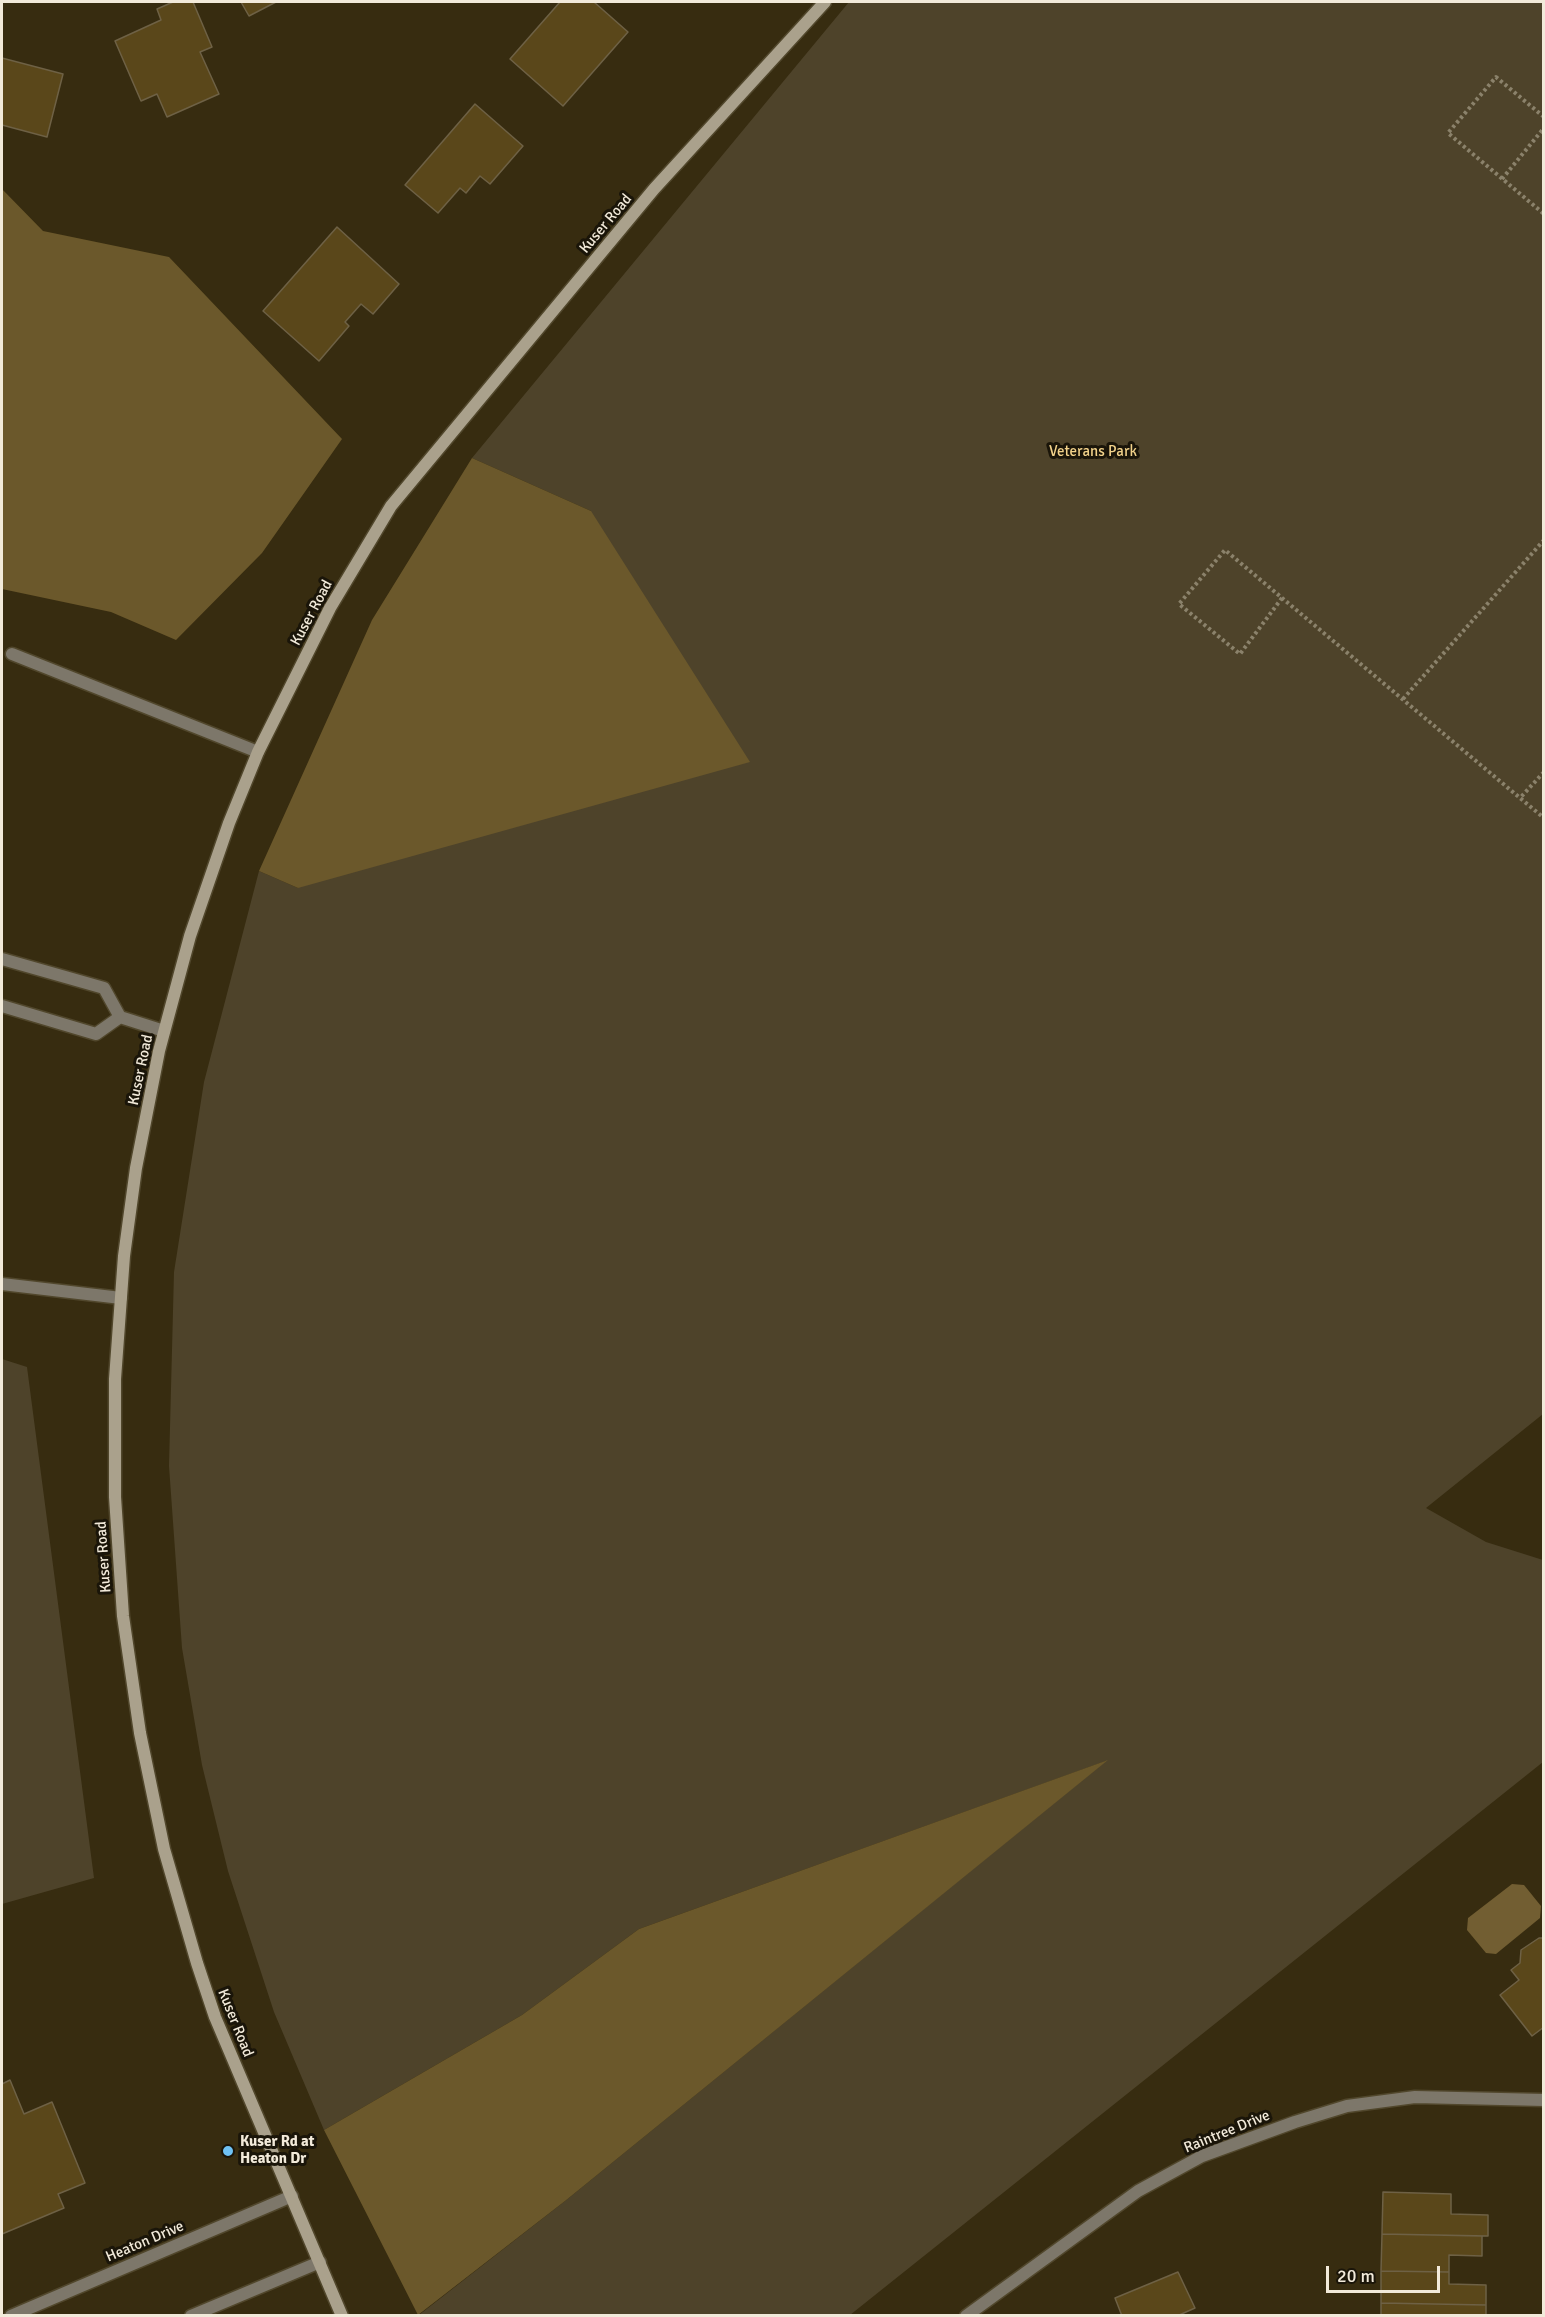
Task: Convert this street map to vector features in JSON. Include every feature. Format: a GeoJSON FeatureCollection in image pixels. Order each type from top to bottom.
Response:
{"type":"FeatureCollection","features":[{"type":"Feature","properties":{"kind":"street","name":"Kuser Road"},"geometry":{"type":"LineString","coordinates":[[342,2316],[215,2017],[197,1963],[164,1849],[140,1733],[123,1616],[115,1497],[115,1379],[124,1256],[136,1168],[164,1031],[190,936],[229,824],[258,752],[330,608],[391,506],[654,189],[825,2]]}},
{"type":"Feature","properties":{"kind":"street"},"geometry":{"type":"LineString","coordinates":[[12,654],[258,752]]}},
{"type":"Feature","properties":{"kind":"street"},"geometry":{"type":"LineString","coordinates":[[2,959],[104,988],[120,1017],[164,1031]]}},
{"type":"Feature","properties":{"kind":"street"},"geometry":{"type":"LineString","coordinates":[[2,1006],[96,1034],[120,1017]]}},
{"type":"Feature","properties":{"kind":"street"},"geometry":{"type":"LineString","coordinates":[[2,1284],[121,1298]]}},
{"type":"Feature","properties":{"kind":"street","name":"Raintree Drive"},"geometry":{"type":"LineString","coordinates":[[966,2316],[984,2310],[1138,2191],[1202,2156],[1247,2139],[1347,2106],[1414,2097],[1544,2100]]}},
{"type":"Feature","properties":{"kind":"street","name":"Heaton Drive"},"geometry":{"type":"LineString","coordinates":[[11,2316],[292,2196]]}},
{"type":"Feature","properties":{"kind":"street"},"geometry":{"type":"LineString","coordinates":[[191,2316],[320,2262]]}},
{"type":"Feature","properties":{"kind":"path"},"geometry":{"type":"LineString","coordinates":[[1544,117],[1496,77],[1448,133],[1544,214]]}},
{"type":"Feature","properties":{"kind":"path"},"geometry":{"type":"LineString","coordinates":[[1502,178],[1544,128]]}},
{"type":"Feature","properties":{"kind":"path"},"geometry":{"type":"LineString","coordinates":[[1403,699],[1544,540]]}},
{"type":"Feature","properties":{"kind":"path"},"geometry":{"type":"LineString","coordinates":[[1282,598],[1275,607],[1254,636],[1240,654],[1179,604],[1225,550],[1403,699],[1544,819]]}},
{"type":"Feature","properties":{"kind":"path"},"geometry":{"type":"LineString","coordinates":[[1520,798],[1544,772]]}},
{"type":"Feature","properties":{"kind":"green space","name":"Veterans Park"},"geometry":{"type":"Polygon","coordinates":[[[849,2],[1543,2],[1543,1414],[1426,1508],[1486,1542],[1543,1560],[1543,1762],[850,2315],[419,2315],[565,2201],[1106,1761],[639,1929],[522,2015],[324,2130],[274,2012],[228,1871],[202,1765],[182,1648],[169,1466],[174,1272],[204,1082],[259,871],[298,888],[591,511],[472,458],[849,2]]]}},
{"type":"Feature","properties":{"kind":"green space"},"geometry":{"type":"Polygon","coordinates":[[[2,1359],[27,1367],[94,1878],[2,1904],[2,1359]]]}},
{"type":"Feature","properties":{"kind":"shaded area"},"geometry":{"type":"Polygon","coordinates":[[[2,189],[43,231],[169,257],[342,439],[262,553],[176,640],[111,612],[2,589],[2,189]]]}},
{"type":"Feature","properties":{"kind":"shaded area"},"geometry":{"type":"Polygon","coordinates":[[[472,458],[591,511],[750,762],[298,888],[259,871],[372,620],[472,458]]]}},
{"type":"Feature","properties":{"kind":"shaded area"},"geometry":{"type":"Polygon","coordinates":[[[1108,1760],[565,2201],[418,2315],[324,2130],[522,2015],[639,1929],[1108,1760]]]}},
{"type":"Feature","properties":{"kind":"shaded area"},"geometry":{"type":"Polygon","coordinates":[[[1512,1884],[1524,1885],[1541,1906],[1540,1918],[1496,1954],[1486,1953],[1467,1930],[1468,1918],[1512,1884]]]}},
{"type":"Feature","properties":{"kind":"building"},"geometry":{"type":"Polygon","coordinates":[[[173,2],[193,2],[212,47],[200,52],[219,94],[167,117],[157,94],[141,101],[115,41],[161,20],[157,9],[173,2]]]}},
{"type":"Feature","properties":{"kind":"building"},"geometry":{"type":"Polygon","coordinates":[[[241,2],[276,2],[249,16],[241,2]]]}},
{"type":"Feature","properties":{"kind":"building"},"geometry":{"type":"Polygon","coordinates":[[[560,2],[594,2],[628,32],[563,106],[510,59],[560,2]]]}},
{"type":"Feature","properties":{"kind":"building"},"geometry":{"type":"Polygon","coordinates":[[[2,58],[63,74],[47,137],[2,125],[2,58]]]}},
{"type":"Feature","properties":{"kind":"building"},"geometry":{"type":"Polygon","coordinates":[[[475,104],[523,146],[490,184],[480,176],[466,193],[460,188],[438,213],[405,185],[475,104]]]}},
{"type":"Feature","properties":{"kind":"building"},"geometry":{"type":"Polygon","coordinates":[[[337,227],[399,284],[373,314],[361,304],[345,322],[349,326],[319,361],[263,311],[337,227]]]}},
{"type":"Feature","properties":{"kind":"building"},"geometry":{"type":"Polygon","coordinates":[[[1539,1938],[1544,1938],[1544,2027],[1532,2036],[1500,1995],[1519,1980],[1511,1970],[1520,1963],[1521,1950],[1539,1938]]]}},
{"type":"Feature","properties":{"kind":"building"},"geometry":{"type":"Polygon","coordinates":[[[10,2080],[24,2114],[52,2102],[85,2183],[58,2194],[64,2208],[2,2234],[2,2084],[10,2080]]]}},
{"type":"Feature","properties":{"kind":"building"},"geometry":{"type":"Polygon","coordinates":[[[1383,2192],[1451,2194],[1451,2214],[1488,2215],[1488,2236],[1382,2234],[1383,2192]]]}},
{"type":"Feature","properties":{"kind":"building"},"geometry":{"type":"Polygon","coordinates":[[[1382,2234],[1482,2236],[1482,2256],[1449,2255],[1449,2272],[1381,2271],[1382,2234]]]}},
{"type":"Feature","properties":{"kind":"building"},"geometry":{"type":"Polygon","coordinates":[[[1381,2271],[1449,2272],[1449,2284],[1486,2285],[1486,2305],[1381,2303],[1381,2271]]]}},
{"type":"Feature","properties":{"kind":"building"},"geometry":{"type":"Polygon","coordinates":[[[1178,2272],[1195,2308],[1177,2316],[1122,2316],[1115,2298],[1178,2272]]]}},
{"type":"Feature","properties":{"kind":"building"},"geometry":{"type":"Polygon","coordinates":[[[1381,2303],[1486,2305],[1486,2316],[1381,2316],[1381,2303]]]}},
{"type":"Feature","properties":{"kind":"place","name":"Kuser Rd at Heaton Dr"},"geometry":{"type":"Point","coordinates":[228,2151]}}]}
